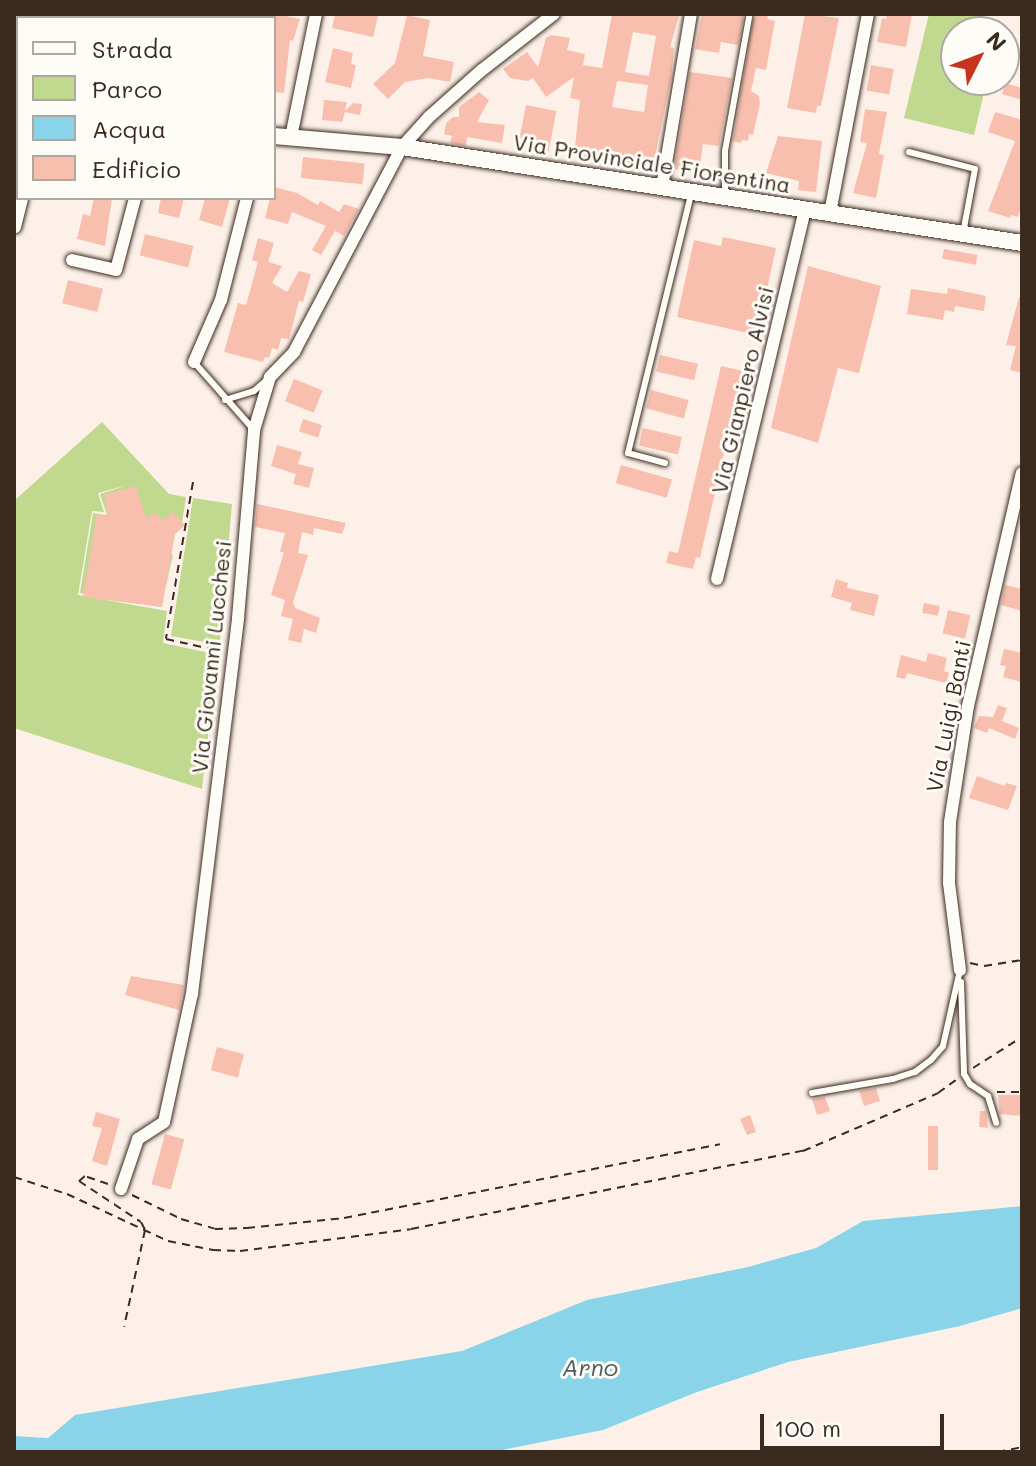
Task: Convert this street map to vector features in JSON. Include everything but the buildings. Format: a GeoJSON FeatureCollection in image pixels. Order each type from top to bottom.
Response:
{"type":"FeatureCollection","features":[{"type":"Feature","properties":{"kind":"main road","name":"Via Provinciale Fiorentina"},"geometry":{"type":"LineString","coordinates":[[282,136],[402,147],[1022,243]]}},
{"type":"Feature","properties":{"kind":"street"},"geometry":{"type":"LineString","coordinates":[[282,136],[316,14]]}},
{"type":"Feature","properties":{"kind":"street","name":"Via Giovanni Lucchesi"},"geometry":{"type":"LineString","coordinates":[[121,1189],[138,1139],[164,1122],[192,994],[238,618],[254,430],[270,377],[294,352],[402,147],[429,117],[482,70],[554,14]]}},
{"type":"Feature","properties":{"kind":"street"},"geometry":{"type":"LineString","coordinates":[[662,187],[691,14]]}},
{"type":"Feature","properties":{"kind":"street"},"geometry":{"type":"LineString","coordinates":[[830,213],[868,14]]}},
{"type":"Feature","properties":{"kind":"street"},"geometry":{"type":"LineString","coordinates":[[15,227],[22,200]]}},
{"type":"Feature","properties":{"kind":"street"},"geometry":{"type":"LineString","coordinates":[[72,260],[116,270],[134,200]]}},
{"type":"Feature","properties":{"kind":"street"},"geometry":{"type":"LineString","coordinates":[[194,362],[221,300],[246,200]]}},
{"type":"Feature","properties":{"kind":"street","name":"Via Gianpiero Alvisi"},"geometry":{"type":"LineString","coordinates":[[717,579],[805,209]]}},
{"type":"Feature","properties":{"kind":"street","name":"Via Luigi Banti"},"geometry":{"type":"LineString","coordinates":[[960,964],[949,883],[950,822],[968,706],[1022,473]]}},
{"type":"Feature","properties":{"kind":"lane"},"geometry":{"type":"LineString","coordinates":[[725,196],[725,151],[749,17]]}},
{"type":"Feature","properties":{"kind":"lane"},"geometry":{"type":"LineString","coordinates":[[909,152],[975,169],[963,233]]}},
{"type":"Feature","properties":{"kind":"lane"},"geometry":{"type":"LineString","coordinates":[[665,463],[628,453],[692,191]]}},
{"type":"Feature","properties":{"kind":"lane"},"geometry":{"type":"LineString","coordinates":[[194,362],[254,430]]}},
{"type":"Feature","properties":{"kind":"lane"},"geometry":{"type":"LineString","coordinates":[[225,400],[254,391],[270,377]]}},
{"type":"Feature","properties":{"kind":"lane"},"geometry":{"type":"LineString","coordinates":[[960,964],[964,1074],[970,1084],[988,1096],[996,1123]]}},
{"type":"Feature","properties":{"kind":"lane"},"geometry":{"type":"LineString","coordinates":[[812,1093],[893,1079],[915,1072],[931,1060],[943,1046],[960,964]]}},
{"type":"Feature","properties":{"kind":"path"},"geometry":{"type":"LineString","coordinates":[[193,482],[166,639],[211,649]]}},
{"type":"Feature","properties":{"kind":"path"},"geometry":{"type":"LineString","coordinates":[[960,964],[984,966],[1022,960]]}},
{"type":"Feature","properties":{"kind":"path"},"geometry":{"type":"LineString","coordinates":[[14,1177],[67,1194],[168,1241],[213,1250],[240,1251],[411,1229],[803,1151],[938,1093],[1022,1037]]}},
{"type":"Feature","properties":{"kind":"path"},"geometry":{"type":"LineString","coordinates":[[980,1089],[1022,1092]]}},
{"type":"Feature","properties":{"kind":"path"},"geometry":{"type":"LineString","coordinates":[[124,1327],[145,1230],[141,1222],[79,1181],[85,1176],[121,1189],[181,1219],[215,1229],[247,1228],[344,1218],[720,1144]]}},
{"type":"Feature","properties":{"kind":"path"},"geometry":{"type":"LineString","coordinates":[[997,1452],[1022,1447]]}},
{"type":"Feature","properties":{"kind":"green space"},"geometry":{"type":"Polygon","coordinates":[[[929,14],[980,16],[940,16],[940,96],[983,96],[974,135],[904,118],[929,14]]]}},
{"type":"Feature","properties":{"kind":"green space"},"geometry":{"type":"Polygon","coordinates":[[[102,422],[169,494],[186,497],[182,523],[172,535],[170,554],[173,555],[161,607],[80,593],[93,513],[107,515],[100,494],[128,485],[98,493],[104,512],[92,511],[78,595],[167,611],[163,643],[210,653],[217,658],[202,789],[14,728],[16,499],[102,422]]]}},
{"type":"Feature","properties":{"kind":"green space"},"geometry":{"type":"Polygon","coordinates":[[[193,498],[232,504],[220,640],[216,644],[171,636],[193,498]]]}},
{"type":"Feature","properties":{"kind":"water","name":"Arno"},"geometry":{"type":"Polygon","coordinates":[[[1022,1206],[1022,1308],[960,1326],[788,1362],[697,1392],[603,1430],[492,1452],[14,1452],[14,1436],[48,1438],[75,1415],[462,1351],[587,1300],[748,1267],[816,1248],[863,1221],[1022,1206]]]}}]}
